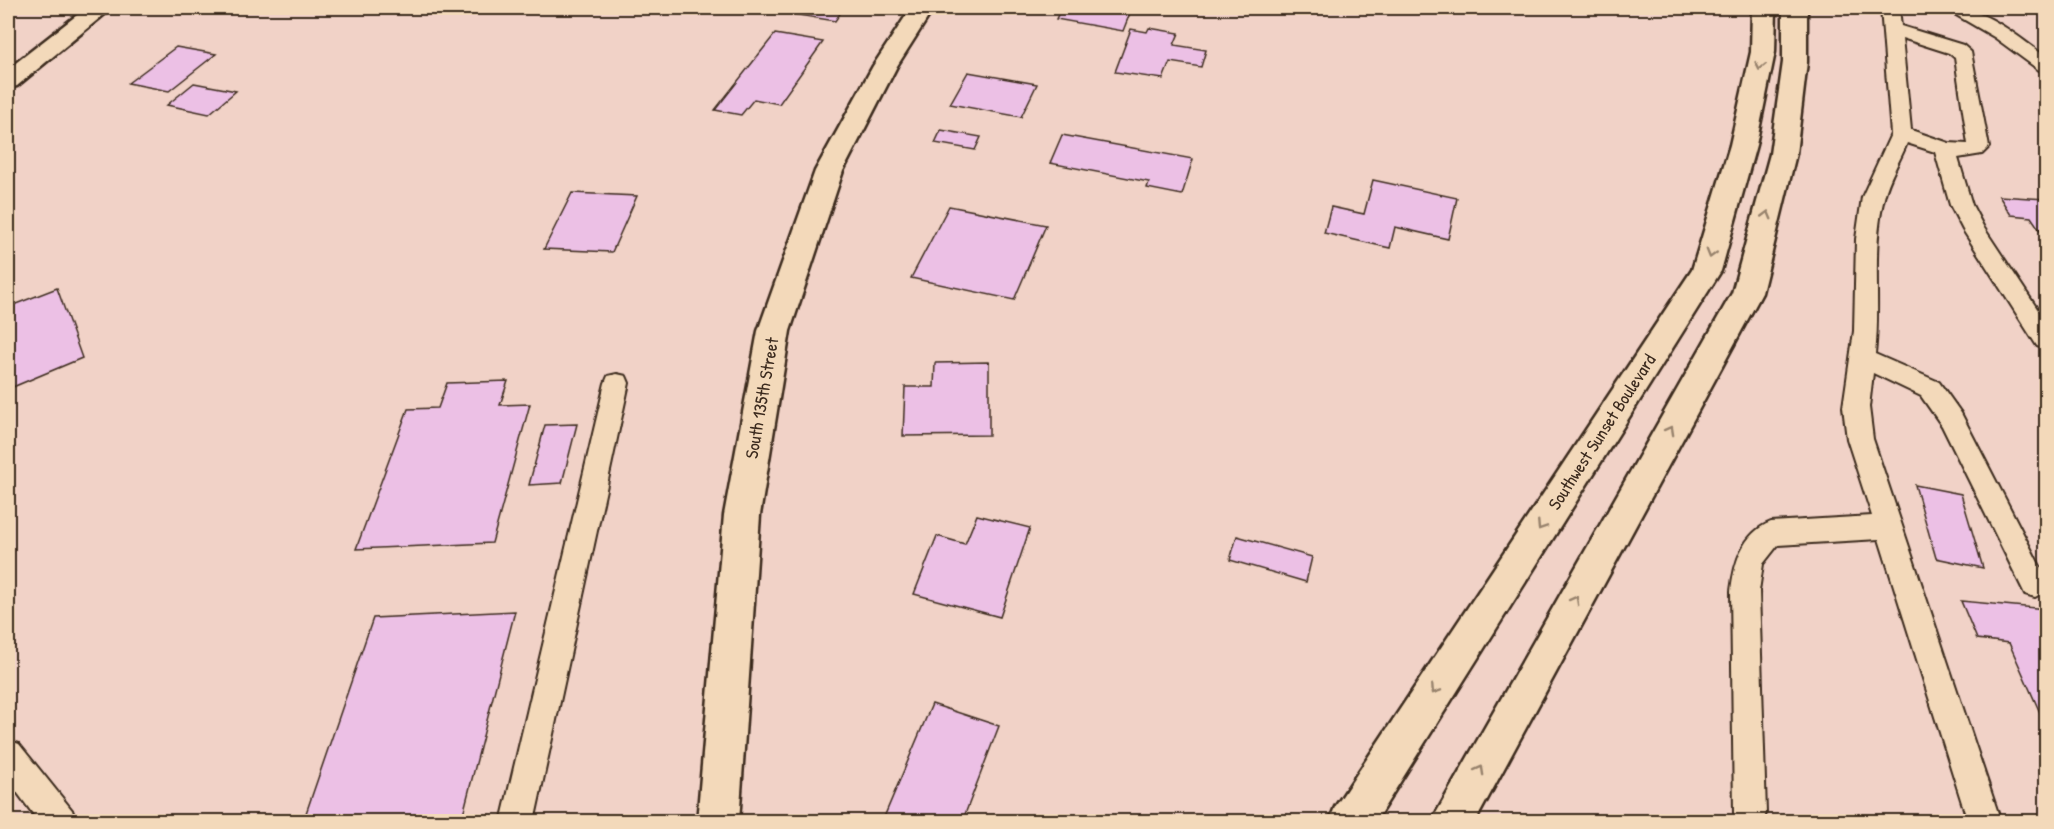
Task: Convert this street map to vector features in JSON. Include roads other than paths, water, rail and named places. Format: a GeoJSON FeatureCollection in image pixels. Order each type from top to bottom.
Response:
{"type":"FeatureCollection","features":[{"type":"Feature","properties":{"kind":"main road"},"geometry":{"type":"LineString","coordinates":[[8,81],[99,8]]}},
{"type":"Feature","properties":{"kind":"main road","name":"South 135th Street"},"geometry":{"type":"LineString","coordinates":[[718,822],[742,515],[774,331],[829,171],[885,66],[922,8]]}},
{"type":"Feature","properties":{"kind":"main road","name":"Southwest Sunset Boulevard"},"geometry":{"type":"LineString","coordinates":[[1350,822],[1706,271],[1743,145],[1763,52],[1764,8]]}},
{"type":"Feature","properties":{"kind":"main road"},"geometry":{"type":"LineString","coordinates":[[1452,822],[1747,293],[1783,154],[1795,62],[1795,8]]}},
{"type":"Feature","properties":{"kind":"lane"},"geometry":{"type":"LineString","coordinates":[[1953,8],[2001,33],[2046,66]]}},
{"type":"Feature","properties":{"kind":"lane"},"geometry":{"type":"LineString","coordinates":[[1901,134],[1962,152],[1974,151],[1979,147],[1964,56],[1956,48],[1891,18],[1901,134],[1873,197],[1867,239],[1866,331],[1857,407],[1860,440],[1985,822]]}},
{"type":"Feature","properties":{"kind":"lane"},"geometry":{"type":"LineString","coordinates":[[1943,148],[1951,165],[1960,205],[2046,340]]}},
{"type":"Feature","properties":{"kind":"lane"},"geometry":{"type":"LineString","coordinates":[[1863,360],[1904,375],[1930,389],[1952,420],[2035,585]]}},
{"type":"Feature","properties":{"kind":"lane"},"geometry":{"type":"LineString","coordinates":[[517,822],[617,382]]}},
{"type":"Feature","properties":{"kind":"lane"},"geometry":{"type":"LineString","coordinates":[[1750,813],[1745,591],[1749,561],[1771,534],[1889,527]]}},
{"type":"Feature","properties":{"kind":"lane"},"geometry":{"type":"LineString","coordinates":[[8,754],[60,822]]}}]}
